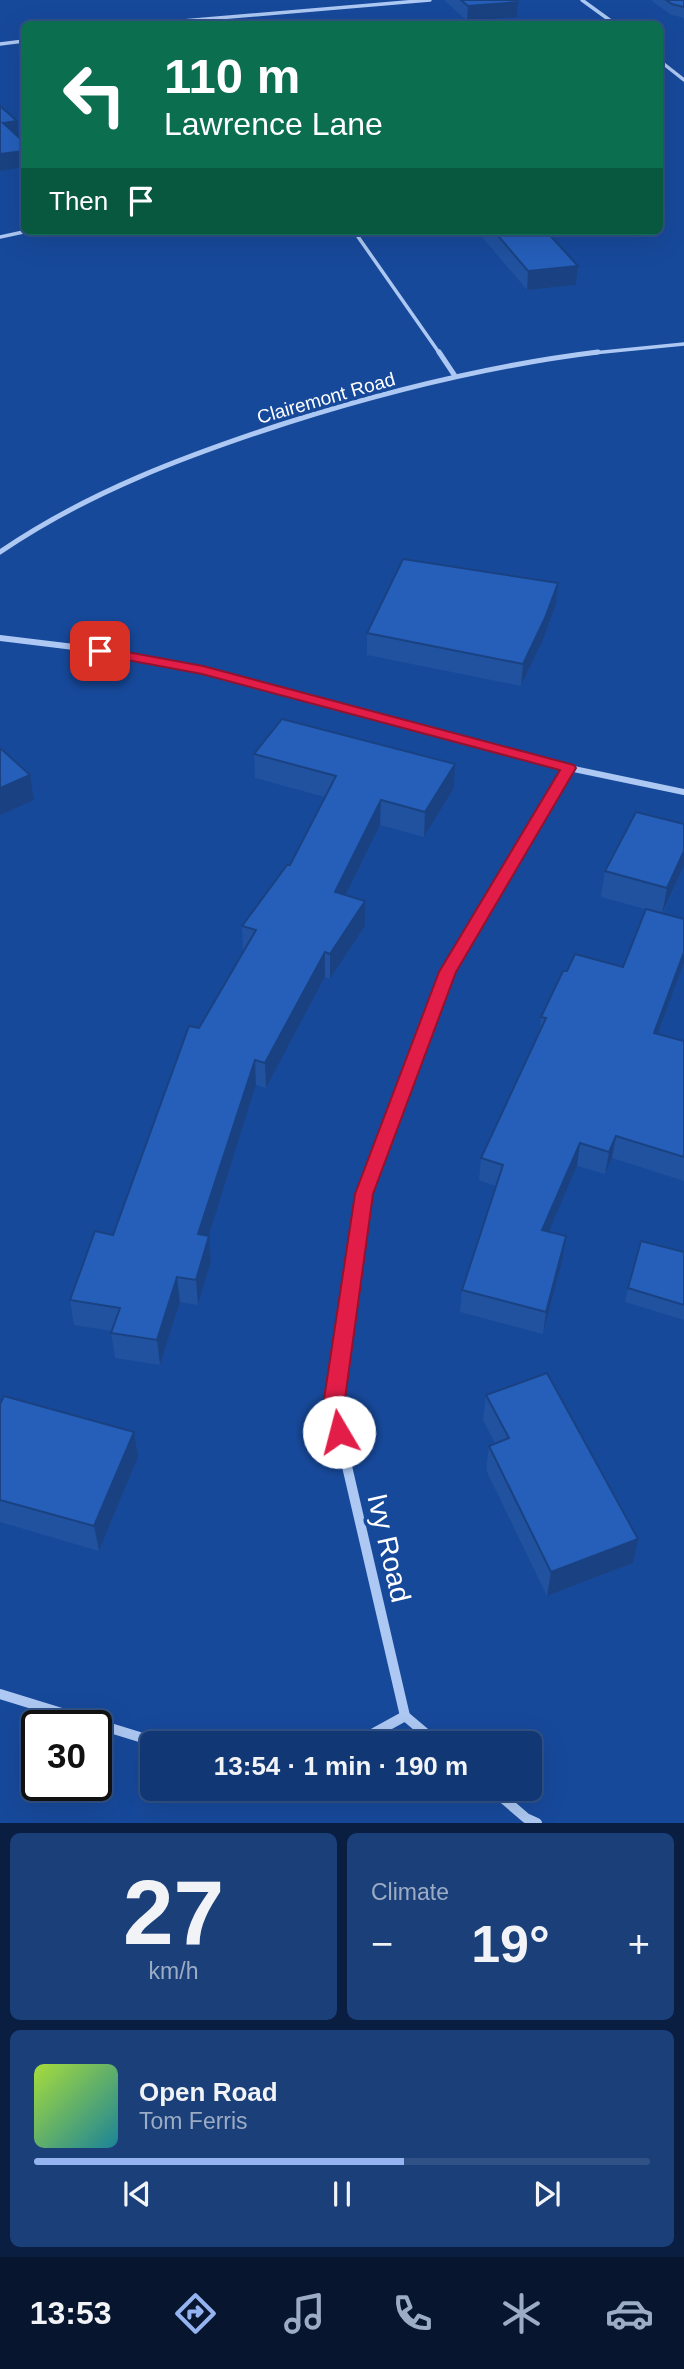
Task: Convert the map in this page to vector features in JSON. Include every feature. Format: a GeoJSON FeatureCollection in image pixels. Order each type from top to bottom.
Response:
{"type":"FeatureCollection","features":[{"type":"Feature","properties":{"kind":"street"},"geometry":{"type":"LineString","coordinates":[[174,21],[430,0]]}},
{"type":"Feature","properties":{"kind":"street"},"geometry":{"type":"LineString","coordinates":[[582,0],[611,21]]}},
{"type":"Feature","properties":{"kind":"street"},"geometry":{"type":"LineString","coordinates":[[209,17],[212,21]]}},
{"type":"Feature","properties":{"kind":"street"},"geometry":{"type":"LineString","coordinates":[[0,44],[21,41]]}},
{"type":"Feature","properties":{"kind":"street"},"geometry":{"type":"LineString","coordinates":[[663,63],[684,80]]}},
{"type":"Feature","properties":{"kind":"street"},"geometry":{"type":"LineString","coordinates":[[0,237],[21,232]]}},
{"type":"Feature","properties":{"kind":"street"},"geometry":{"type":"LineString","coordinates":[[357,235],[455,376]]}},
{"type":"Feature","properties":{"kind":"street","name":"Clairemont Road"},"geometry":{"type":"LineString","coordinates":[[0,552],[96,493],[212,447],[339,405],[455,376],[552,359],[684,344]]}},
{"type":"Feature","properties":{"kind":"street"},"geometry":{"type":"LineString","coordinates":[[0,638],[74,647],[203,670],[569,768],[684,792]]}},
{"type":"Feature","properties":{"kind":"street","name":"Ivy Road"},"geometry":{"type":"LineString","coordinates":[[405,1716],[333,1406],[364,1194],[448,972],[569,768]]}},
{"type":"Feature","properties":{"kind":"street"},"geometry":{"type":"LineString","coordinates":[[0,1694],[140,1737]]}},
{"type":"Feature","properties":{"kind":"street"},"geometry":{"type":"LineString","coordinates":[[378,1731],[405,1716],[423,1731]]}},
{"type":"Feature","properties":{"kind":"street"},"geometry":{"type":"LineString","coordinates":[[506,1801],[526,1818],[537,1823]]}},
{"type":"Feature","properties":{"kind":"building"},"geometry":{"type":"Polygon","coordinates":[[[461,0],[517,0],[518,2],[468,6],[461,0]]]}},
{"type":"Feature","properties":{"kind":"building"},"geometry":{"type":"Polygon","coordinates":[[[666,0],[684,0],[684,7],[672,4],[666,0]]]}},
{"type":"Feature","properties":{"kind":"building"},"geometry":{"type":"Polygon","coordinates":[[[0,106],[17,121],[3,123],[21,139],[21,151],[0,154],[0,106]]]}},
{"type":"Feature","properties":{"kind":"building"},"geometry":{"type":"Polygon","coordinates":[[[497,235],[550,235],[578,266],[528,271],[497,235]]]}},
{"type":"Feature","properties":{"kind":"building"},"geometry":{"type":"Polygon","coordinates":[[[403,559],[558,583],[523,664],[367,633],[403,559]]]}},
{"type":"Feature","properties":{"kind":"building"},"geometry":{"type":"Polygon","coordinates":[[[282,719],[455,764],[425,812],[381,800],[335,892],[365,901],[330,954],[325,952],[265,1063],[255,1060],[198,1234],[209,1236],[196,1280],[177,1277],[157,1340],[111,1333],[120,1308],[70,1300],[95,1231],[113,1235],[189,1026],[199,1028],[256,930],[242,926],[287,865],[290,865],[336,776],[254,754],[282,719]]]}},
{"type":"Feature","properties":{"kind":"building"},"geometry":{"type":"Polygon","coordinates":[[[0,748],[30,775],[0,788],[0,748]]]}},
{"type":"Feature","properties":{"kind":"building"},"geometry":{"type":"Polygon","coordinates":[[[636,812],[684,824],[684,851],[667,888],[605,871],[636,812]]]}},
{"type":"Feature","properties":{"kind":"building"},"geometry":{"type":"Polygon","coordinates":[[[646,909],[684,919],[684,952],[654,1033],[684,1041],[684,1157],[616,1136],[609,1152],[580,1143],[542,1230],[566,1236],[546,1312],[462,1290],[503,1165],[481,1158],[546,1018],[541,1017],[563,971],[567,971],[575,954],[623,967],[646,909]]]}},
{"type":"Feature","properties":{"kind":"building"},"geometry":{"type":"Polygon","coordinates":[[[641,1241],[684,1252],[684,1305],[628,1288],[641,1241]]]}},
{"type":"Feature","properties":{"kind":"building"},"geometry":{"type":"Polygon","coordinates":[[[547,1373],[638,1539],[551,1572],[489,1446],[509,1438],[486,1395],[547,1373]]]}},
{"type":"Feature","properties":{"kind":"building"},"geometry":{"type":"Polygon","coordinates":[[[4,1396],[134,1432],[94,1526],[0,1500],[0,1404],[4,1396]]]}},
{"type":"Feature","properties":{"kind":"route"},"geometry":{"type":"LineString","coordinates":[[100,651],[203,670],[569,768],[448,972],[364,1194],[333,1406],[339,1432]]}}]}
